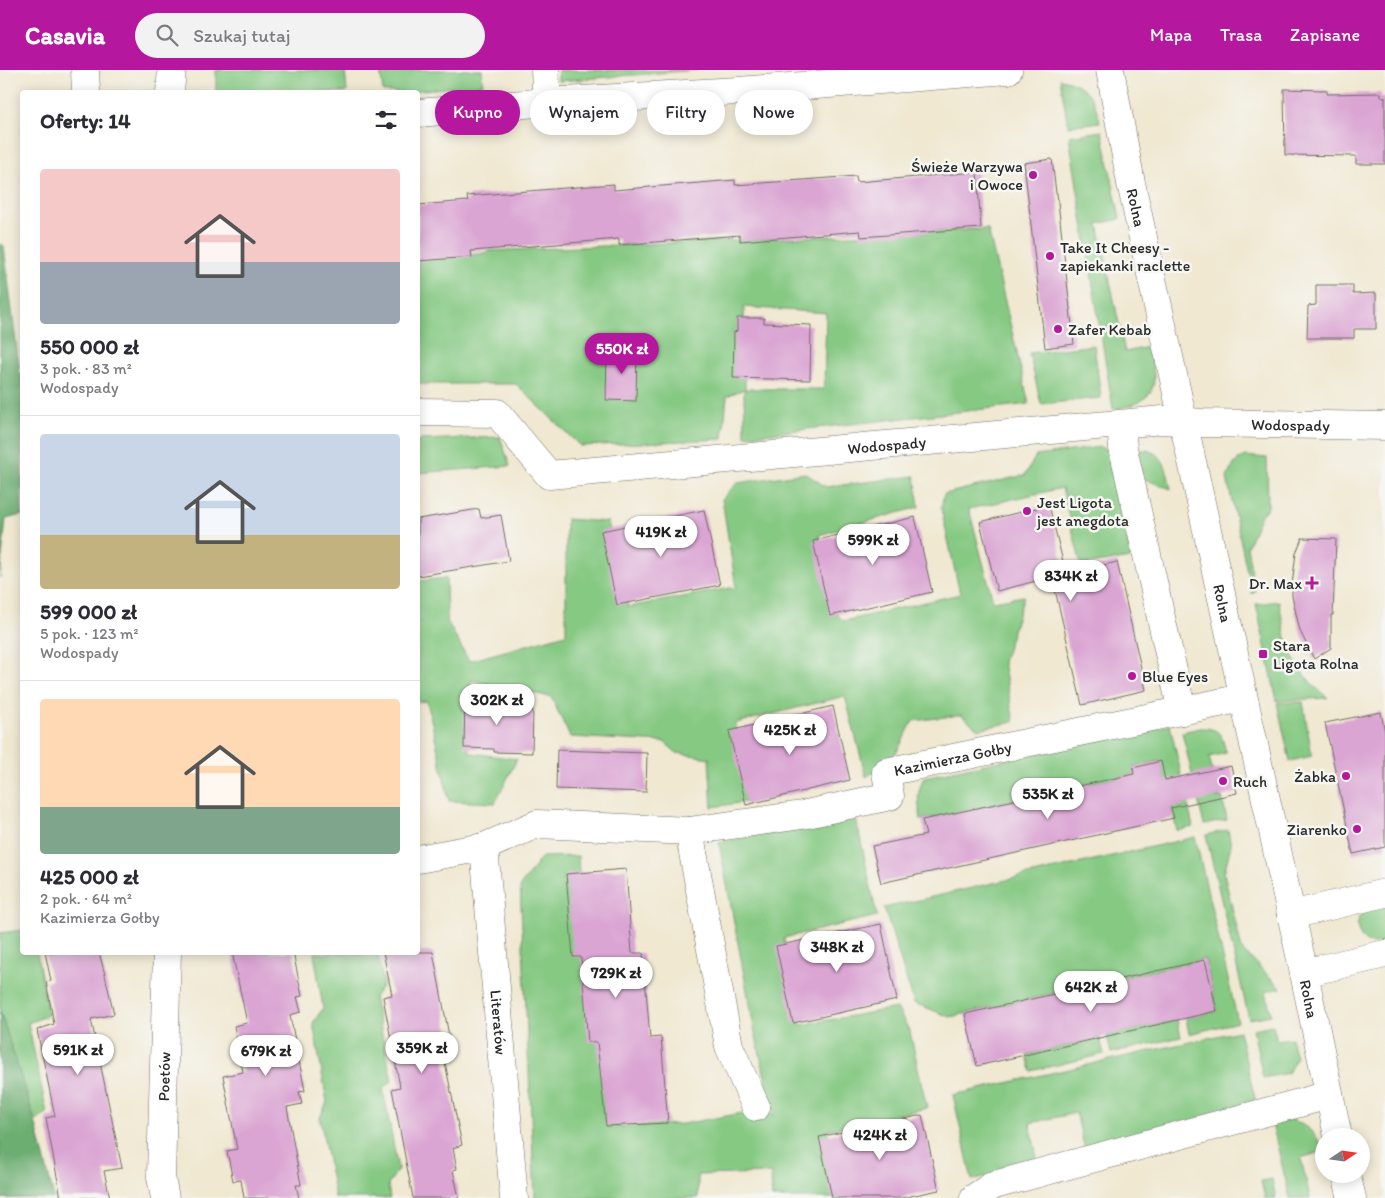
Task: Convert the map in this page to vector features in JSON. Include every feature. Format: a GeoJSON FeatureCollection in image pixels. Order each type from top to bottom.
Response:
{"type":"FeatureCollection","features":[{"type":"Feature","properties":{"kind":"street"},"geometry":{"type":"LineString","coordinates":[[85,70],[86,90]]}},
{"type":"Feature","properties":{"kind":"street"},"geometry":{"type":"LineString","coordinates":[[170,90],[172,70]]}},
{"type":"Feature","properties":{"kind":"street"},"geometry":{"type":"LineString","coordinates":[[545,70],[546,90]]}},
{"type":"Feature","properties":{"kind":"street"},"geometry":{"type":"LineString","coordinates":[[637,92],[737,81],[1008,70]]}},
{"type":"Feature","properties":{"kind":"street","name":"Rolna"},"geometry":{"type":"LineString","coordinates":[[1110,70],[1131,183],[1304,972],[1336,1128]]}},
{"type":"Feature","properties":{"kind":"street"},"geometry":{"type":"LineString","coordinates":[[420,113],[530,103]]}},
{"type":"Feature","properties":{"kind":"street","name":"Wodospady"},"geometry":{"type":"LineString","coordinates":[[420,412],[497,414],[549,475],[1163,420],[1385,426]]}},
{"type":"Feature","properties":{"kind":"street"},"geometry":{"type":"LineString","coordinates":[[1122,425],[1123,448],[1182,711]]}},
{"type":"Feature","properties":{"kind":"street","name":"Kazimierza Gołby"},"geometry":{"type":"LineString","coordinates":[[420,859],[484,847],[538,824],[689,831],[802,814],[890,796],[886,772],[1243,698]]}},
{"type":"Feature","properties":{"kind":"street"},"geometry":{"type":"LineString","coordinates":[[689,831],[729,1046],[756,1107]]}},
{"type":"Feature","properties":{"kind":"street","name":"Literatów"},"geometry":{"type":"LineString","coordinates":[[484,847],[514,1198]]}},
{"type":"Feature","properties":{"kind":"street"},"geometry":{"type":"LineString","coordinates":[[1291,915],[1385,893]]}},
{"type":"Feature","properties":{"kind":"street"},"geometry":{"type":"LineString","coordinates":[[1304,972],[1385,954]]}},
{"type":"Feature","properties":{"kind":"street","name":"Poetów"},"geometry":{"type":"LineString","coordinates":[[164,1198],[161,1177],[167,955]]}},
{"type":"Feature","properties":{"kind":"street"},"geometry":{"type":"LineString","coordinates":[[974,1198],[994,1185],[1329,1095]]}},
{"type":"Feature","properties":{"kind":"street"},"geometry":{"type":"LineString","coordinates":[[1348,1183],[1352,1198]]}},
{"type":"Feature","properties":{"kind":"green space"},"geometry":{"type":"Polygon","coordinates":[[[216,70],[345,70],[347,90],[216,90],[216,70]]]}},
{"type":"Feature","properties":{"kind":"green space"},"geometry":{"type":"Polygon","coordinates":[[[380,70],[482,70],[483,84],[420,90],[383,90],[380,70]]]}},
{"type":"Feature","properties":{"kind":"green space"},"geometry":{"type":"Polygon","coordinates":[[[558,70],[697,70],[558,81],[558,70]]]}},
{"type":"Feature","properties":{"kind":"green space"},"geometry":{"type":"Polygon","coordinates":[[[1060,79],[1076,84],[1088,93],[1098,113],[1100,122],[1068,126],[1060,79]]]}},
{"type":"Feature","properties":{"kind":"green space"},"geometry":{"type":"Polygon","coordinates":[[[1102,131],[1120,219],[1098,224],[1125,352],[1148,347],[1154,379],[1153,387],[1146,398],[1127,407],[1113,409],[1069,136],[1102,131]]]}},
{"type":"Feature","properties":{"kind":"green space"},"geometry":{"type":"Polygon","coordinates":[[[988,229],[1029,404],[745,436],[744,389],[727,396],[723,439],[580,446],[516,384],[420,384],[420,258],[480,254],[489,251],[988,229]],[[744,307],[745,389],[824,389],[826,313],[744,307]]]}},
{"type":"Feature","properties":{"kind":"green space"},"geometry":{"type":"Polygon","coordinates":[[[0,244],[4,246],[20,374],[20,516],[6,519],[0,579],[0,244]]]}},
{"type":"Feature","properties":{"kind":"green space"},"geometry":{"type":"Polygon","coordinates":[[[1094,345],[1101,398],[1041,404],[1029,353],[1094,345]]]}},
{"type":"Feature","properties":{"kind":"green space"},"geometry":{"type":"Polygon","coordinates":[[[500,437],[510,466],[420,473],[420,440],[500,437]]]}},
{"type":"Feature","properties":{"kind":"green space"},"geometry":{"type":"Polygon","coordinates":[[[1100,447],[1107,450],[1131,558],[1081,565],[1062,488],[969,509],[993,601],[1024,596],[1003,662],[1014,722],[978,729],[961,715],[913,721],[892,761],[866,777],[845,696],[736,723],[746,802],[712,807],[709,758],[677,753],[664,742],[570,737],[551,697],[471,680],[467,747],[471,753],[517,759],[495,803],[449,801],[427,701],[420,702],[420,581],[446,578],[447,621],[469,661],[566,634],[566,519],[608,522],[628,607],[736,587],[722,499],[737,483],[805,473],[826,487],[915,476],[919,507],[819,535],[837,615],[844,621],[960,594],[941,508],[944,494],[1025,475],[1036,456],[1100,447]]]}},
{"type":"Feature","properties":{"kind":"green space"},"geometry":{"type":"Polygon","coordinates":[[[1146,450],[1158,455],[1162,460],[1167,470],[1171,489],[1139,477],[1134,451],[1146,450]]]}},
{"type":"Feature","properties":{"kind":"green space"},"geometry":{"type":"Polygon","coordinates":[[[1245,456],[1267,458],[1268,507],[1261,515],[1247,547],[1255,592],[1252,594],[1227,478],[1234,465],[1245,456]]]}},
{"type":"Feature","properties":{"kind":"green space"},"geometry":{"type":"Polygon","coordinates":[[[1279,601],[1292,656],[1305,676],[1328,698],[1277,701],[1256,604],[1279,601]]]}},
{"type":"Feature","properties":{"kind":"green space"},"geometry":{"type":"Polygon","coordinates":[[[1303,702],[1312,756],[1290,761],[1277,703],[1303,702]]]}},
{"type":"Feature","properties":{"kind":"green space"},"geometry":{"type":"Polygon","coordinates":[[[1170,725],[1193,827],[1177,831],[1160,761],[1133,767],[1134,774],[921,820],[918,798],[924,777],[1170,725]]]}},
{"type":"Feature","properties":{"kind":"green space"},"geometry":{"type":"Polygon","coordinates":[[[1200,728],[1216,731],[1222,737],[1226,753],[1209,757],[1212,770],[1209,771],[1215,798],[1222,797],[1227,820],[1204,825],[1182,732],[1200,728]]]}},
{"type":"Feature","properties":{"kind":"green space"},"geometry":{"type":"Polygon","coordinates":[[[855,814],[877,916],[784,938],[800,1025],[897,1008],[910,1032],[927,1108],[827,1130],[841,1198],[772,1198],[771,1173],[698,1175],[698,1198],[535,1198],[520,886],[542,857],[578,856],[584,956],[608,1048],[616,1127],[682,1124],[748,1112],[774,1115],[755,1033],[719,843],[855,814]]]}},
{"type":"Feature","properties":{"kind":"green space"},"geometry":{"type":"Polygon","coordinates":[[[1228,830],[1231,845],[1224,873],[1242,950],[1281,988],[1266,991],[1271,1015],[1249,1019],[1206,835],[1228,830]]]}},
{"type":"Feature","properties":{"kind":"green space"},"geometry":{"type":"Polygon","coordinates":[[[1195,837],[1238,1022],[1189,1034],[1186,1018],[1217,1011],[1205,959],[950,1017],[914,1003],[884,908],[1195,837]]]}},
{"type":"Feature","properties":{"kind":"green space"},"geometry":{"type":"Polygon","coordinates":[[[1385,905],[1385,942],[1369,943],[1359,933],[1359,918],[1368,910],[1385,905]]]}},
{"type":"Feature","properties":{"kind":"green space"},"geometry":{"type":"Polygon","coordinates":[[[20,930],[20,955],[37,955],[48,1015],[28,1023],[47,1113],[35,1122],[54,1198],[0,1198],[0,933],[20,930]]]}},
{"type":"Feature","properties":{"kind":"green space"},"geometry":{"type":"Polygon","coordinates":[[[314,955],[377,955],[384,984],[374,997],[392,1081],[383,1089],[398,1169],[388,1185],[390,1198],[335,1198],[320,1118],[327,1102],[313,1023],[323,1008],[314,955]]]}},
{"type":"Feature","properties":{"kind":"green space"},"geometry":{"type":"Polygon","coordinates":[[[0,1011],[35,1121],[54,1198],[0,1198],[0,1011]]]}},
{"type":"Feature","properties":{"kind":"green space"},"geometry":{"type":"Polygon","coordinates":[[[1177,1020],[1181,1037],[1111,1053],[1107,1036],[1177,1020]]]}},
{"type":"Feature","properties":{"kind":"green space"},"geometry":{"type":"Polygon","coordinates":[[[1273,1025],[1277,1040],[1291,1038],[1296,1058],[1288,1073],[1263,1078],[1253,1029],[1273,1025]]]}},
{"type":"Feature","properties":{"kind":"green space"},"geometry":{"type":"Polygon","coordinates":[[[1239,1031],[1257,1107],[1085,1150],[1076,1113],[1030,1123],[1038,1163],[972,1180],[953,1095],[1239,1031]]]}},
{"type":"Feature","properties":{"kind":"green space"},"geometry":{"type":"Polygon","coordinates":[[[1100,1038],[1104,1054],[1031,1071],[1027,1055],[1100,1038]]]}},
{"type":"Feature","properties":{"kind":"green space"},"geometry":{"type":"Polygon","coordinates":[[[1290,1119],[1301,1124],[1315,1136],[1315,1154],[1301,1158],[1310,1198],[1290,1198],[1271,1120],[1290,1119]]]}},
{"type":"Feature","properties":{"kind":"green space"},"geometry":{"type":"Polygon","coordinates":[[[1272,1179],[1276,1198],[1265,1198],[1261,1181],[1272,1179]]]}},
{"type":"Feature","properties":{"kind":"building"},"geometry":{"type":"Polygon","coordinates":[[[1284,89],[1327,90],[1327,94],[1381,93],[1381,97],[1385,97],[1385,164],[1356,164],[1356,156],[1285,155],[1284,89]]]}},
{"type":"Feature","properties":{"kind":"building"},"geometry":{"type":"Polygon","coordinates":[[[1052,159],[1074,344],[1045,348],[1024,163],[1052,159]]]}},
{"type":"Feature","properties":{"kind":"building"},"geometry":{"type":"Polygon","coordinates":[[[977,172],[981,228],[861,237],[860,231],[740,241],[740,235],[619,245],[619,239],[471,251],[472,257],[420,261],[420,205],[468,201],[467,196],[614,184],[614,190],[735,180],[735,185],[856,176],[857,182],[977,172]]]}},
{"type":"Feature","properties":{"kind":"building"},"geometry":{"type":"Polygon","coordinates":[[[1316,285],[1353,285],[1353,294],[1376,293],[1376,329],[1354,329],[1354,338],[1307,338],[1308,306],[1316,305],[1316,285]]]}},
{"type":"Feature","properties":{"kind":"building"},"geometry":{"type":"Polygon","coordinates":[[[737,318],[764,318],[764,323],[811,325],[810,380],[733,378],[734,332],[737,331],[737,318]]]}},
{"type":"Feature","properties":{"kind":"building"},"geometry":{"type":"Polygon","coordinates":[[[607,348],[637,349],[636,401],[606,400],[607,348]]]}},
{"type":"Feature","properties":{"kind":"building"},"geometry":{"type":"Polygon","coordinates":[[[1049,505],[1066,574],[1117,562],[1146,690],[1082,705],[1052,577],[997,591],[980,522],[1049,505]]]}},
{"type":"Feature","properties":{"kind":"building"},"geometry":{"type":"Polygon","coordinates":[[[479,509],[481,518],[501,515],[509,561],[420,576],[420,519],[479,509]]]}},
{"type":"Feature","properties":{"kind":"building"},"geometry":{"type":"Polygon","coordinates":[[[704,510],[720,585],[617,605],[601,531],[704,510]]]}},
{"type":"Feature","properties":{"kind":"building"},"geometry":{"type":"Polygon","coordinates":[[[915,517],[932,592],[830,616],[813,541],[915,517]]]}},
{"type":"Feature","properties":{"kind":"building"},"geometry":{"type":"Polygon","coordinates":[[[1302,538],[1336,539],[1333,615],[1331,615],[1331,648],[1314,659],[1300,631],[1292,596],[1296,553],[1302,538]]]}},
{"type":"Feature","properties":{"kind":"building"},"geometry":{"type":"Polygon","coordinates":[[[465,696],[499,697],[499,709],[533,710],[532,753],[494,752],[494,749],[464,748],[465,696]]]}},
{"type":"Feature","properties":{"kind":"building"},"geometry":{"type":"Polygon","coordinates":[[[833,706],[850,780],[746,805],[729,731],[833,706]]]}},
{"type":"Feature","properties":{"kind":"building"},"geometry":{"type":"Polygon","coordinates":[[[1381,712],[1385,733],[1385,847],[1353,854],[1325,723],[1381,712]]]}},
{"type":"Feature","properties":{"kind":"building"},"geometry":{"type":"Polygon","coordinates":[[[557,750],[647,753],[646,792],[556,789],[557,750]]]}},
{"type":"Feature","properties":{"kind":"building"},"geometry":{"type":"Polygon","coordinates":[[[1161,761],[1165,780],[1231,766],[1237,793],[1171,808],[1174,818],[881,883],[872,846],[926,835],[922,820],[1134,774],[1133,768],[1161,761]]]}},
{"type":"Feature","properties":{"kind":"building"},"geometry":{"type":"Polygon","coordinates":[[[626,869],[632,953],[643,953],[650,1038],[661,1037],[668,1123],[606,1126],[597,1042],[588,1042],[581,957],[573,957],[566,874],[626,869]]]}},
{"type":"Feature","properties":{"kind":"building"},"geometry":{"type":"Polygon","coordinates":[[[881,924],[897,1000],[793,1023],[776,946],[881,924]]]}},
{"type":"Feature","properties":{"kind":"building"},"geometry":{"type":"Polygon","coordinates":[[[420,952],[433,952],[451,1046],[442,1048],[462,1145],[453,1148],[457,1169],[453,1170],[459,1198],[413,1198],[392,1089],[400,1087],[383,997],[392,995],[384,955],[420,955],[420,952]]]}},
{"type":"Feature","properties":{"kind":"building"},"geometry":{"type":"Polygon","coordinates":[[[46,955],[100,955],[114,1014],[91,1019],[122,1168],[104,1171],[110,1198],[61,1198],[46,1118],[55,1116],[37,1030],[54,1024],[46,982],[51,981],[46,955]]]}},
{"type":"Feature","properties":{"kind":"building"},"geometry":{"type":"Polygon","coordinates":[[[233,955],[294,955],[302,996],[297,997],[301,1012],[290,1015],[305,1091],[299,1092],[302,1104],[287,1107],[301,1185],[296,1185],[299,1198],[244,1198],[241,1180],[233,1181],[227,1151],[237,1149],[223,1076],[243,1072],[234,1026],[247,1023],[233,955]]]}},
{"type":"Feature","properties":{"kind":"building"},"geometry":{"type":"Polygon","coordinates":[[[1205,960],[1217,1011],[977,1066],[965,1014],[1205,960]]]}},
{"type":"Feature","properties":{"kind":"building"},"geometry":{"type":"Polygon","coordinates":[[[922,1115],[939,1190],[901,1198],[832,1198],[819,1137],[922,1115]]]}},
{"type":"Feature","properties":{"kind":"place","name":"Świeże Warzywa i Owoce"},"geometry":{"type":"Point","coordinates":[1033,175]}},
{"type":"Feature","properties":{"kind":"place","name":"Take It Cheesy - zapiekanki raclette"},"geometry":{"type":"Point","coordinates":[1050,256]}},
{"type":"Feature","properties":{"kind":"place","name":"Zafer Kebab"},"geometry":{"type":"Point","coordinates":[1058,329]}},
{"type":"Feature","properties":{"kind":"place","name":"Jest Ligota jest anegdota"},"geometry":{"type":"Point","coordinates":[1027,511]}},
{"type":"Feature","properties":{"kind":"place","name":"Dr. Max"},"geometry":{"type":"Point","coordinates":[1312,583]}},
{"type":"Feature","properties":{"kind":"place","name":"Stara Ligota Rolna"},"geometry":{"type":"Point","coordinates":[1263,654]}},
{"type":"Feature","properties":{"kind":"place","name":"Blue Eyes"},"geometry":{"type":"Point","coordinates":[1132,676]}},
{"type":"Feature","properties":{"kind":"place","name":"Żabka"},"geometry":{"type":"Point","coordinates":[1346,776]}},
{"type":"Feature","properties":{"kind":"place","name":"Ruch"},"geometry":{"type":"Point","coordinates":[1223,781]}},
{"type":"Feature","properties":{"kind":"place","name":"Ziarenko"},"geometry":{"type":"Point","coordinates":[1357,829]}}]}
